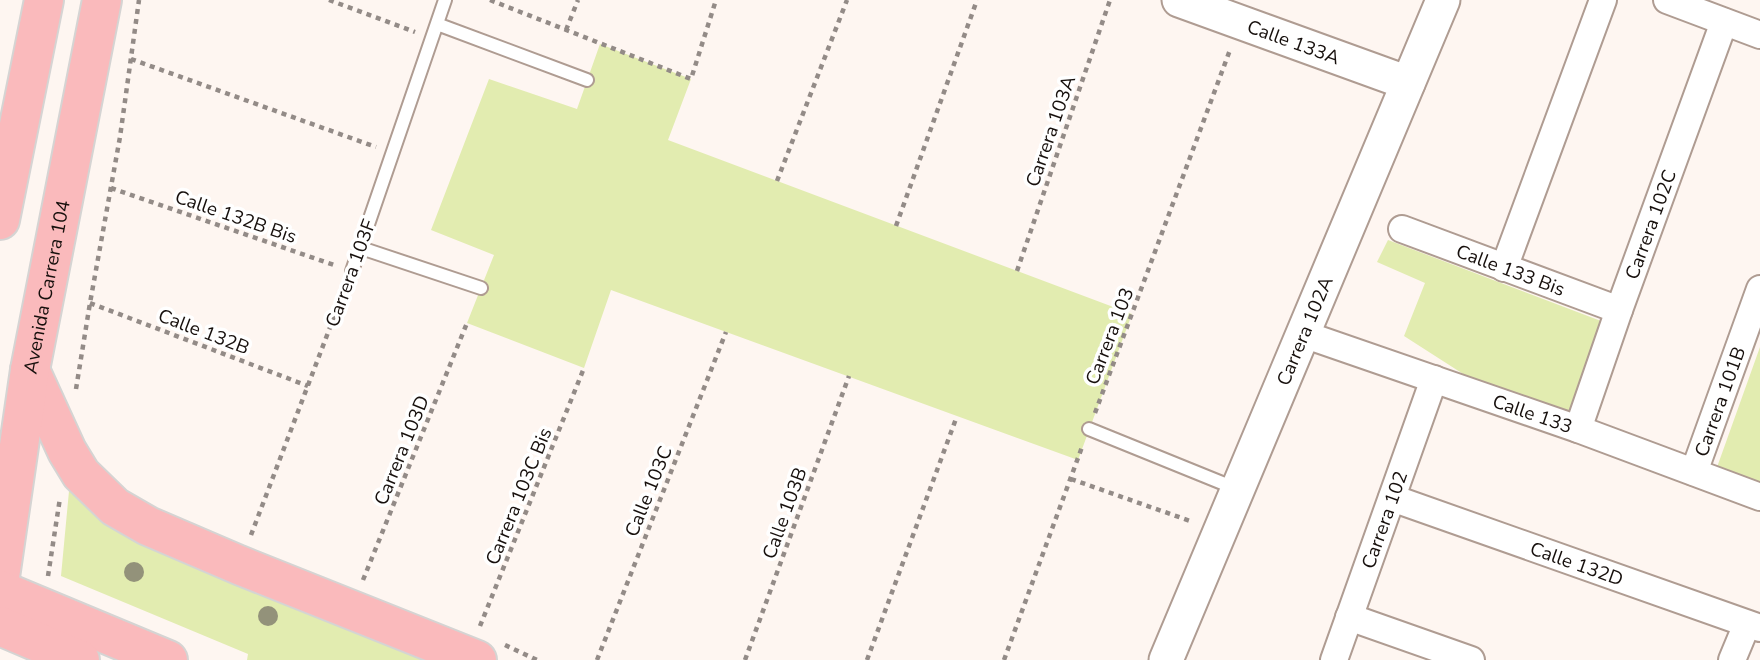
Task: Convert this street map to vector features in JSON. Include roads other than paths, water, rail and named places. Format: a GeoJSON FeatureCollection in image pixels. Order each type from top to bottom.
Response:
{"type":"FeatureCollection","features":[{"type":"Feature","properties":{"kind":"main road"},"geometry":{"type":"LineString","coordinates":[[0,220],[44,0]]}},
{"type":"Feature","properties":{"kind":"main road","name":"Avenida Carrera 104"},"geometry":{"type":"LineString","coordinates":[[0,577],[30,370],[102,0]]}},
{"type":"Feature","properties":{"kind":"main road"},"geometry":{"type":"LineString","coordinates":[[30,370],[67,452],[81,474],[115,507],[148,526],[239,565],[477,647]]}},
{"type":"Feature","properties":{"kind":"main road"},"geometry":{"type":"LineString","coordinates":[[0,590],[168,660]]}},
{"type":"Feature","properties":{"kind":"main road"},"geometry":{"type":"LineString","coordinates":[[0,626],[80,660]]}},
{"type":"Feature","properties":{"kind":"street","name":"Calle 133A"},"geometry":{"type":"LineString","coordinates":[[1178,0],[1408,83]]}},
{"type":"Feature","properties":{"kind":"street","name":"Carrera 102A"},"geometry":{"type":"LineString","coordinates":[[1166,660],[1443,0]]}},
{"type":"Feature","properties":{"kind":"street"},"geometry":{"type":"LineString","coordinates":[[1504,268],[1603,0]]}},
{"type":"Feature","properties":{"kind":"street"},"geometry":{"type":"LineString","coordinates":[[1667,0],[1760,35]]}},
{"type":"Feature","properties":{"kind":"street","name":"Carrera 102C"},"geometry":{"type":"LineString","coordinates":[[1578,429],[1724,22]]}},
{"type":"Feature","properties":{"kind":"street","name":"Calle 133 Bis"},"geometry":{"type":"LineString","coordinates":[[1402,229],[1619,310]]}},
{"type":"Feature","properties":{"kind":"street","name":"Carrera 101B"},"geometry":{"type":"LineString","coordinates":[[1694,472],[1760,289]]}},
{"type":"Feature","properties":{"kind":"street","name":"Calle 133"},"geometry":{"type":"LineString","coordinates":[[1303,334],[1578,429],[1760,497]]}},
{"type":"Feature","properties":{"kind":"street","name":"Carrera 102"},"geometry":{"type":"LineString","coordinates":[[1334,660],[1434,379]]}},
{"type":"Feature","properties":{"kind":"street","name":"Calle 132D"},"geometry":{"type":"LineString","coordinates":[[1392,498],[1754,626]]}},
{"type":"Feature","properties":{"kind":"street"},"geometry":{"type":"LineString","coordinates":[[1349,617],[1471,660]]}},
{"type":"Feature","properties":{"kind":"street"},"geometry":{"type":"LineString","coordinates":[[1731,660],[1754,626]]}},
{"type":"Feature","properties":{"kind":"lane","name":"Carrera 103F"},"geometry":{"type":"LineString","coordinates":[[352,271],[445,0]]}},
{"type":"Feature","properties":{"kind":"lane"},"geometry":{"type":"LineString","coordinates":[[437,24],[587,80]]}},
{"type":"Feature","properties":{"kind":"lane"},"geometry":{"type":"LineString","coordinates":[[361,248],[481,288]]}},
{"type":"Feature","properties":{"kind":"lane"},"geometry":{"type":"LineString","coordinates":[[1089,429],[1237,489]]}}]}
